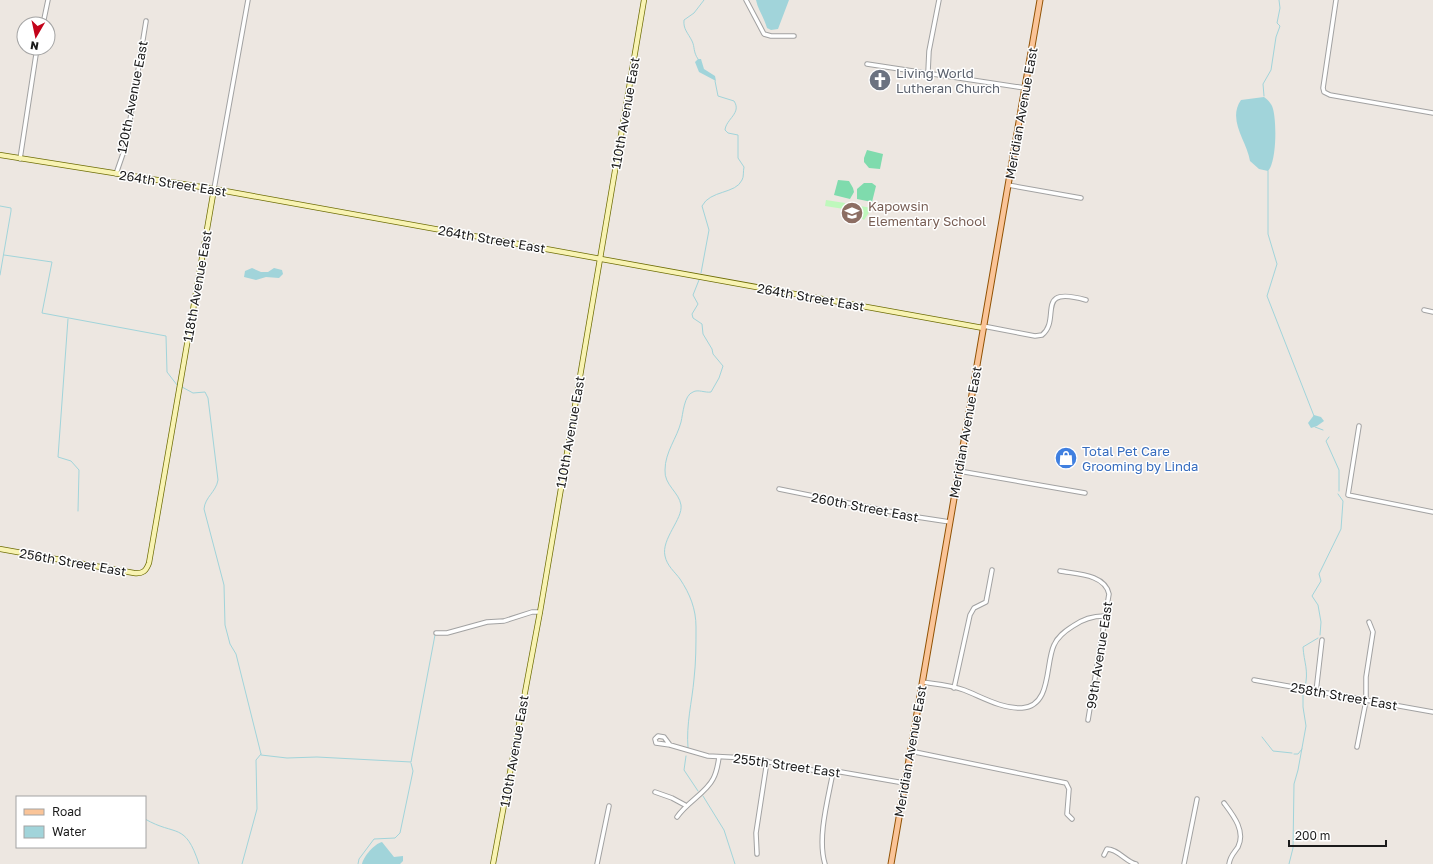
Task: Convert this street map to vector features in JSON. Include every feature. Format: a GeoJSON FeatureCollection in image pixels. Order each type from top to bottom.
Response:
{"type":"FeatureCollection","features":[{"type":"Feature","properties":{"kind":"main road","name":"Meridian Avenue East"},"geometry":{"type":"LineString","coordinates":[[890,864],[1040,0]]}},
{"type":"Feature","properties":{"kind":"street"},"geometry":{"type":"LineString","coordinates":[[45,16],[48,0]]}},
{"type":"Feature","properties":{"kind":"street","name":"118th Avenue East"},"geometry":{"type":"LineString","coordinates":[[145,571],[149,563],[248,0]]}},
{"type":"Feature","properties":{"kind":"street","name":"110th Avenue East"},"geometry":{"type":"LineString","coordinates":[[493,864],[540,612],[644,0]]}},
{"type":"Feature","properties":{"kind":"street"},"geometry":{"type":"LineString","coordinates":[[746,0],[764,34],[772,36],[794,36]]}},
{"type":"Feature","properties":{"kind":"street"},"geometry":{"type":"LineString","coordinates":[[928,72],[929,51],[939,0]]}},
{"type":"Feature","properties":{"kind":"street"},"geometry":{"type":"LineString","coordinates":[[1336,0],[1323,88],[1324,92],[1330,95],[1433,113]]}},
{"type":"Feature","properties":{"kind":"street","name":"120th Avenue East"},"geometry":{"type":"LineString","coordinates":[[116,174],[126,145],[146,21]]}},
{"type":"Feature","properties":{"kind":"street"},"geometry":{"type":"LineString","coordinates":[[20,158],[36,56]]}},
{"type":"Feature","properties":{"kind":"street"},"geometry":{"type":"LineString","coordinates":[[867,64],[928,72],[1025,88]]}},
{"type":"Feature","properties":{"kind":"street","name":"264th Street East"},"geometry":{"type":"LineString","coordinates":[[0,155],[214,189],[983,327]]}},
{"type":"Feature","properties":{"kind":"street"},"geometry":{"type":"LineString","coordinates":[[1008,185],[1081,198]]}},
{"type":"Feature","properties":{"kind":"street"},"geometry":{"type":"LineString","coordinates":[[983,327],[1039,336],[1047,330],[1053,303],[1059,296],[1086,300]]}},
{"type":"Feature","properties":{"kind":"street"},"geometry":{"type":"LineString","coordinates":[[1424,310],[1433,312]]}},
{"type":"Feature","properties":{"kind":"street"},"geometry":{"type":"LineString","coordinates":[[1359,426],[1348,495],[1433,512]]}},
{"type":"Feature","properties":{"kind":"street"},"geometry":{"type":"LineString","coordinates":[[959,471],[1085,493]]}},
{"type":"Feature","properties":{"kind":"street","name":"260th Street East"},"geometry":{"type":"LineString","coordinates":[[779,489],[917,517],[950,522]]}},
{"type":"Feature","properties":{"kind":"street","name":"256th Street East"},"geometry":{"type":"LineString","coordinates":[[0,549],[140,574],[145,571]]}},
{"type":"Feature","properties":{"kind":"street"},"geometry":{"type":"LineString","coordinates":[[954,688],[970,612],[974,608],[986,602],[992,570]]}},
{"type":"Feature","properties":{"kind":"street","name":"99th Avenue East"},"geometry":{"type":"LineString","coordinates":[[1060,571],[1093,577],[1102,582],[1108,590],[1108,606],[1104,616],[1105,623],[1088,720]]}},
{"type":"Feature","properties":{"kind":"street"},"geometry":{"type":"LineString","coordinates":[[436,633],[447,633],[487,622],[504,621],[532,612],[540,612]]}},
{"type":"Feature","properties":{"kind":"street"},"geometry":{"type":"LineString","coordinates":[[922,682],[954,688],[991,702],[1022,708],[1033,704],[1042,693],[1052,649],[1057,639],[1083,619],[1104,616]]}},
{"type":"Feature","properties":{"kind":"street"},"geometry":{"type":"LineString","coordinates":[[1357,747],[1366,701],[1366,678],[1373,632],[1369,622]]}},
{"type":"Feature","properties":{"kind":"street"},"geometry":{"type":"LineString","coordinates":[[1316,692],[1322,640]]}},
{"type":"Feature","properties":{"kind":"street","name":"258th Street East"},"geometry":{"type":"LineString","coordinates":[[1254,680],[1433,712]]}},
{"type":"Feature","properties":{"kind":"street","name":"255th Street East"},"geometry":{"type":"LineString","coordinates":[[670,745],[692,752],[719,757],[740,757],[823,772],[841,772],[904,783]]}},
{"type":"Feature","properties":{"kind":"street"},"geometry":{"type":"LineString","coordinates":[[910,750],[1059,781],[1068,785],[1066,812],[1072,819]]}},
{"type":"Feature","properties":{"kind":"street"},"geometry":{"type":"LineString","coordinates":[[676,817],[685,805],[711,783],[715,775],[719,757]]}},
{"type":"Feature","properties":{"kind":"street"},"geometry":{"type":"LineString","coordinates":[[757,854],[756,833],[767,762]]}},
{"type":"Feature","properties":{"kind":"street"},"geometry":{"type":"LineString","coordinates":[[825,864],[823,840],[833,772]]}},
{"type":"Feature","properties":{"kind":"street"},"geometry":{"type":"LineString","coordinates":[[655,792],[672,798],[685,805]]}},
{"type":"Feature","properties":{"kind":"street"},"geometry":{"type":"LineString","coordinates":[[1184,864],[1197,799]]}},
{"type":"Feature","properties":{"kind":"street"},"geometry":{"type":"LineString","coordinates":[[1224,803],[1237,821],[1239,831],[1239,845],[1230,858],[1229,864]]}},
{"type":"Feature","properties":{"kind":"street"},"geometry":{"type":"LineString","coordinates":[[597,864],[609,806]]}},
{"type":"Feature","properties":{"kind":"street"},"geometry":{"type":"LineString","coordinates":[[1104,855],[1107,849],[1112,849],[1127,860],[1136,864]]}},
{"type":"Feature","properties":{"kind":"green space"},"geometry":{"type":"Polygon","coordinates":[[[867,150],[883,154],[880,169],[869,168],[864,162],[867,150]]]}},
{"type":"Feature","properties":{"kind":"green space"},"geometry":{"type":"Polygon","coordinates":[[[838,180],[849,181],[854,192],[850,199],[834,195],[838,180]]]}},
{"type":"Feature","properties":{"kind":"green space"},"geometry":{"type":"Polygon","coordinates":[[[864,183],[872,183],[876,186],[872,202],[857,199],[857,189],[864,183]]]}},
{"type":"Feature","properties":{"kind":"green space"},"geometry":{"type":"Polygon","coordinates":[[[826,200],[845,203],[844,209],[825,206],[826,200]]]}},
{"type":"Feature","properties":{"kind":"green space"},"geometry":{"type":"Polygon","coordinates":[[[854,205],[872,208],[864,220],[850,210],[854,205]]]}},
{"type":"Feature","properties":{"kind":"water"},"geometry":{"type":"Polygon","coordinates":[[[756,0],[789,0],[778,29],[771,30],[767,28],[756,0]]]}},
{"type":"Feature","properties":{"kind":"water"},"geometry":{"type":"Polygon","coordinates":[[[698,59],[701,59],[704,69],[715,76],[716,81],[699,72],[695,62],[698,59]]]}},
{"type":"Feature","properties":{"kind":"water"},"geometry":{"type":"Polygon","coordinates":[[[1264,97],[1272,106],[1275,120],[1275,149],[1271,166],[1268,171],[1259,169],[1250,161],[1239,130],[1236,115],[1237,108],[1241,100],[1264,97]]]}},
{"type":"Feature","properties":{"kind":"water"},"geometry":{"type":"Polygon","coordinates":[[[252,268],[261,272],[268,272],[274,268],[282,270],[283,274],[279,278],[266,277],[256,280],[244,277],[245,271],[252,268]]]}},
{"type":"Feature","properties":{"kind":"water"},"geometry":{"type":"Polygon","coordinates":[[[1314,415],[1321,417],[1324,421],[1311,428],[1308,423],[1314,415]]]}},
{"type":"Feature","properties":{"kind":"water"},"geometry":{"type":"Polygon","coordinates":[[[382,842],[394,857],[403,856],[403,861],[400,864],[362,864],[370,851],[382,842]]]}},
{"type":"Feature","properties":{"kind":"waterway"},"geometry":{"type":"LineString","coordinates":[[698,59],[695,54],[694,45],[685,28],[684,20],[694,13],[704,0]]}},
{"type":"Feature","properties":{"kind":"waterway"},"geometry":{"type":"LineString","coordinates":[[1264,96],[1263,84],[1271,70],[1276,37],[1280,26],[1277,23],[1280,8],[1279,0]]}},
{"type":"Feature","properties":{"kind":"waterway"},"geometry":{"type":"LineString","coordinates":[[701,273],[709,230],[702,206],[711,197],[734,188],[739,184],[743,179],[744,167],[738,158],[738,135],[728,133],[725,130],[735,113],[736,105],[734,101],[718,96],[715,81]]}},
{"type":"Feature","properties":{"kind":"waterway"},"geometry":{"type":"LineString","coordinates":[[1268,171],[1268,234],[1277,264],[1267,296],[1314,416]]}},
{"type":"Feature","properties":{"kind":"waterway"},"geometry":{"type":"LineString","coordinates":[[0,206],[11,208],[0,275]]}},
{"type":"Feature","properties":{"kind":"waterway"},"geometry":{"type":"LineString","coordinates":[[4,255],[52,262],[42,313],[166,336],[167,372],[177,385]]}},
{"type":"Feature","properties":{"kind":"waterway"},"geometry":{"type":"LineString","coordinates":[[688,748],[688,722],[695,666],[696,620],[694,608],[687,590],[669,566],[665,556],[666,543],[681,511],[680,500],[669,484],[665,475],[665,470],[667,457],[679,428],[684,405],[688,397],[695,391],[711,392],[719,378],[723,366],[713,354],[712,349],[703,334],[702,324],[693,318],[692,314],[698,304],[693,295],[699,280]]}},
{"type":"Feature","properties":{"kind":"waterway"},"geometry":{"type":"LineString","coordinates":[[68,319],[58,457],[71,461],[79,470],[78,511]]}},
{"type":"Feature","properties":{"kind":"waterway"},"geometry":{"type":"LineString","coordinates":[[182,387],[193,393],[205,392],[208,398],[218,480],[215,488],[206,501],[204,509],[224,585],[225,625],[230,644],[236,654],[261,754]]}},
{"type":"Feature","properties":{"kind":"waterway"},"geometry":{"type":"LineString","coordinates":[[1315,427],[1323,430]]}},
{"type":"Feature","properties":{"kind":"waterway"},"geometry":{"type":"LineString","coordinates":[[1329,437],[1326,441],[1339,470],[1339,491]]}},
{"type":"Feature","properties":{"kind":"waterway"},"geometry":{"type":"LineString","coordinates":[[1320,635],[1321,622],[1318,605],[1312,596],[1321,581],[1319,574],[1341,529],[1343,501],[1338,494]]}},
{"type":"Feature","properties":{"kind":"waterway"},"geometry":{"type":"LineString","coordinates":[[261,755],[287,758],[317,757],[411,762],[435,635]]}},
{"type":"Feature","properties":{"kind":"waterway"},"geometry":{"type":"LineString","coordinates":[[1305,687],[1306,671],[1303,647],[1318,638]]}},
{"type":"Feature","properties":{"kind":"waterway"},"geometry":{"type":"LineString","coordinates":[[1289,864],[1293,848],[1294,784],[1306,726],[1303,707],[1303,693]]}},
{"type":"Feature","properties":{"kind":"waterway"},"geometry":{"type":"LineString","coordinates":[[1262,737],[1273,751],[1292,753]]}},
{"type":"Feature","properties":{"kind":"waterway"},"geometry":{"type":"LineString","coordinates":[[1294,754],[1298,754],[1302,749]]}},
{"type":"Feature","properties":{"kind":"waterway"},"geometry":{"type":"LineString","coordinates":[[242,864],[257,809],[256,760],[261,754]]}},
{"type":"Feature","properties":{"kind":"waterway"},"geometry":{"type":"LineString","coordinates":[[686,756],[684,770],[698,791]]}},
{"type":"Feature","properties":{"kind":"waterway"},"geometry":{"type":"LineString","coordinates":[[358,864],[359,859],[374,839],[395,838],[400,833],[413,771],[411,763]]}},
{"type":"Feature","properties":{"kind":"waterway"},"geometry":{"type":"LineString","coordinates":[[703,796],[724,830],[735,864]]}},
{"type":"Feature","properties":{"kind":"waterway"},"geometry":{"type":"LineString","coordinates":[[146,819],[178,832],[184,836],[194,850],[199,864]]}},
{"type":"Feature","properties":{"kind":"place","name":"Living World Lutheran Church"},"geometry":{"type":"Point","coordinates":[880,80]}},
{"type":"Feature","properties":{"kind":"place","name":"Kapowsin Elementary School"},"geometry":{"type":"Point","coordinates":[852,213]}},
{"type":"Feature","properties":{"kind":"place","name":"Total Pet Care Grooming by Linda"},"geometry":{"type":"Point","coordinates":[1066,458]}}]}
